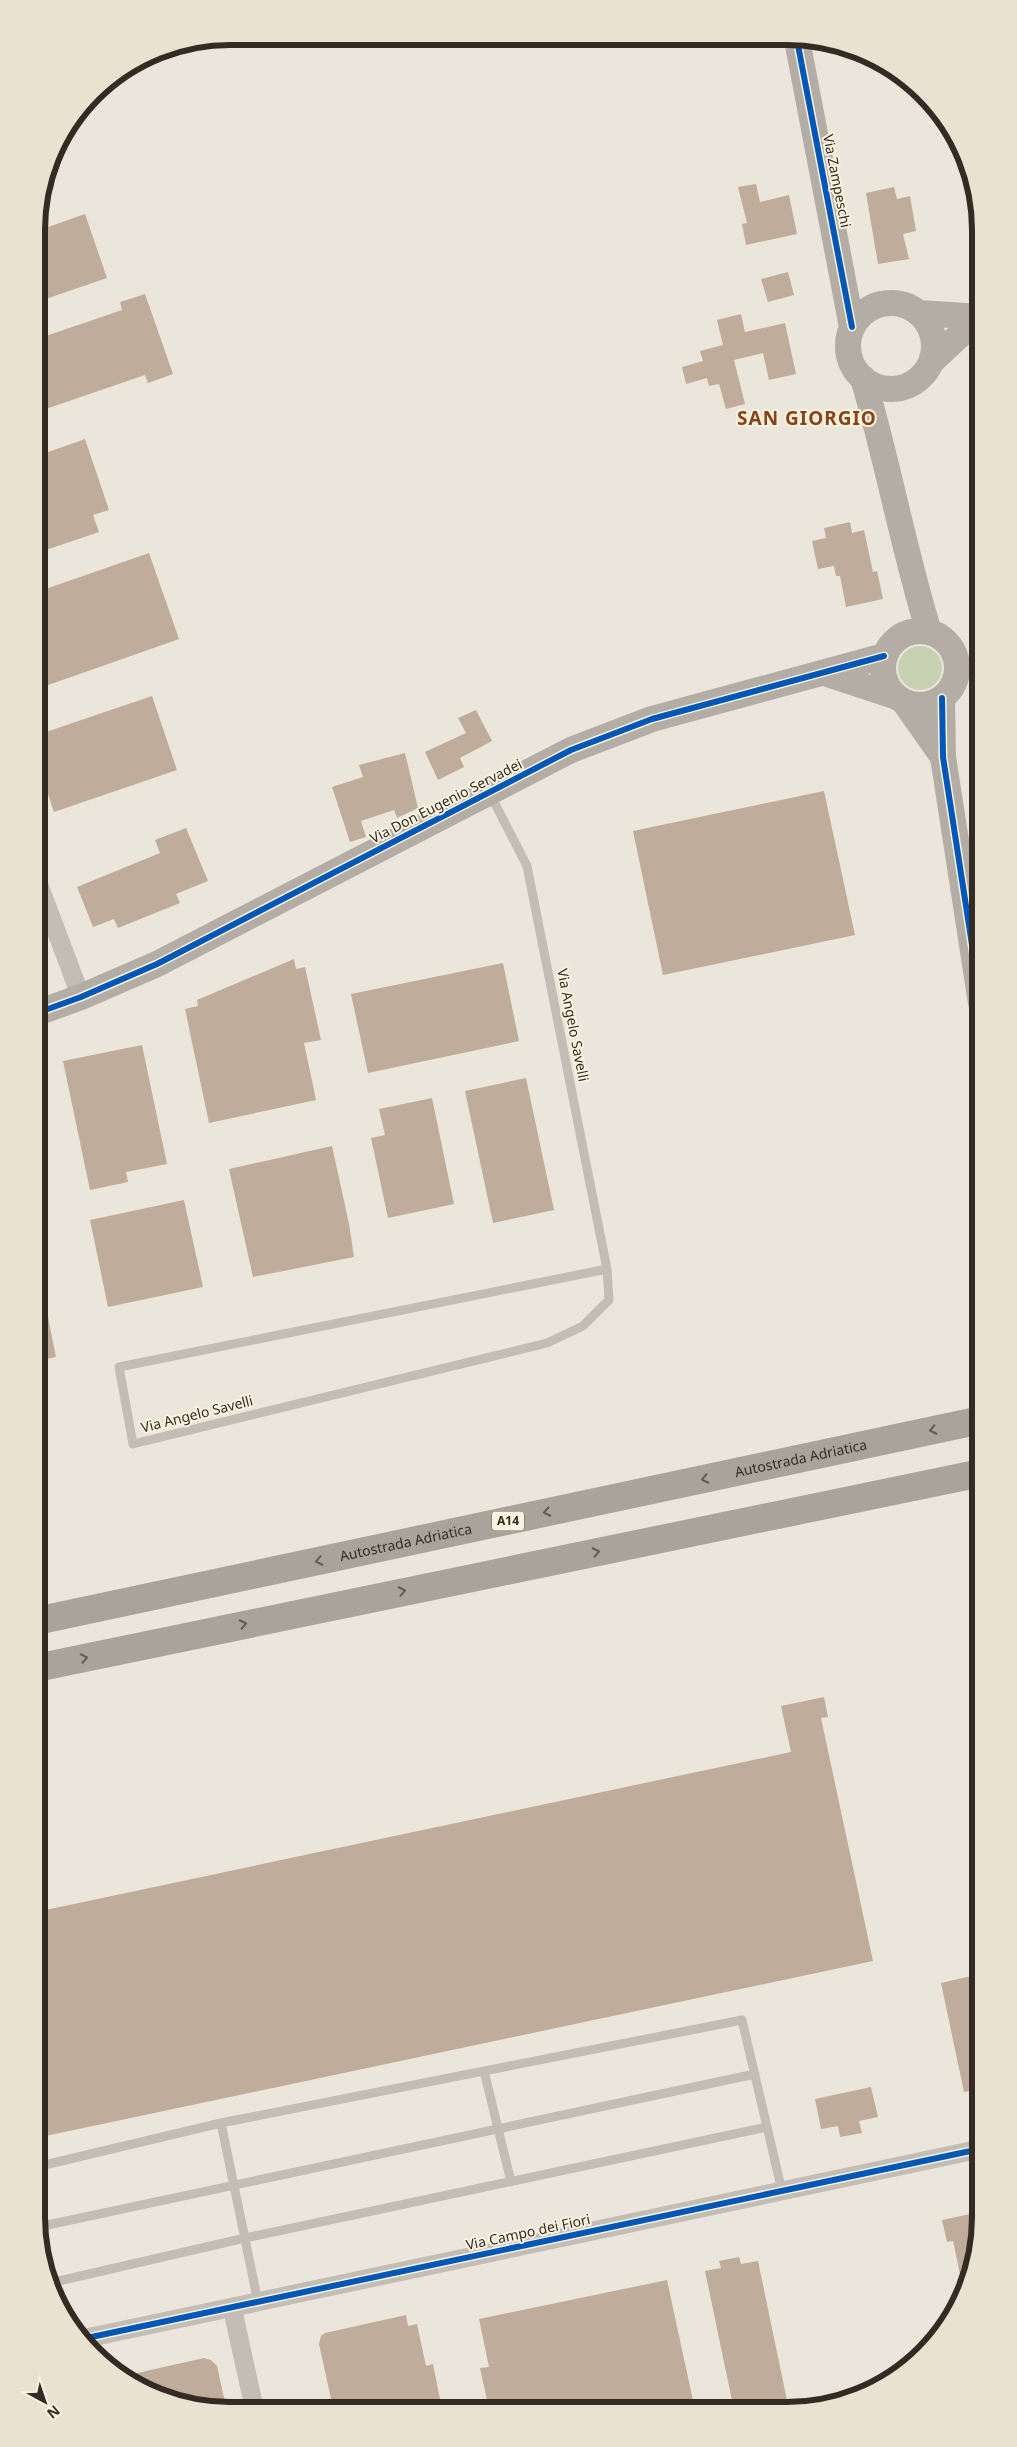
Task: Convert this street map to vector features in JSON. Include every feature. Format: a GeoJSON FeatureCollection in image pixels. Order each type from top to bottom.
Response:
{"type":"FeatureCollection","features":[{"type":"Feature","properties":{"kind":"highway","name":"Autostrada Adriatica"},"geometry":{"type":"LineString","coordinates":[[45,1619],[972,1422]]}},
{"type":"Feature","properties":{"kind":"highway"},"geometry":{"type":"LineString","coordinates":[[45,1666],[972,1475]]}},
{"type":"Feature","properties":{"kind":"street","name":"Via Zampeschi"},"geometry":{"type":"LineString","coordinates":[[798,45],[852,327]]}},
{"type":"Feature","properties":{"kind":"street"},"geometry":{"type":"LineString","coordinates":[[845,290],[874,306]]}},
{"type":"Feature","properties":{"kind":"street"},"geometry":{"type":"LineString","coordinates":[[931,362],[934,349],[933,335],[927,323],[908,306],[897,303],[874,306],[858,318],[852,327],[848,340],[848,355],[854,368],[873,385],[898,388],[912,383],[923,374],[931,362],[972,324]]}},
{"type":"Feature","properties":{"kind":"street"},"geometry":{"type":"LineString","coordinates":[[918,313],[972,317]]}},
{"type":"Feature","properties":{"kind":"street"},"geometry":{"type":"LineString","coordinates":[[863,378],[876,421],[913,580],[929,632]]}},
{"type":"Feature","properties":{"kind":"street"},"geometry":{"type":"LineString","coordinates":[[876,421],[898,388]]}},
{"type":"Feature","properties":{"kind":"street"},"geometry":{"type":"LineString","coordinates":[[901,636],[913,580]]}},
{"type":"Feature","properties":{"kind":"street"},"geometry":{"type":"LineString","coordinates":[[824,673],[899,699],[924,705],[942,698],[951,689],[956,678],[956,660],[949,644],[940,636],[919,630],[901,636],[888,648],[884,656],[883,677],[899,699],[943,757]]}},
{"type":"Feature","properties":{"kind":"street","name":"Via Don Eugenio Servadei"},"geometry":{"type":"LineString","coordinates":[[45,1010],[81,997],[157,964],[571,750],[652,719],[884,656]]}},
{"type":"Feature","properties":{"kind":"street"},"geometry":{"type":"LineString","coordinates":[[942,698],[943,757],[972,945]]}},
{"type":"Feature","properties":{"kind":"street"},"geometry":{"type":"LineString","coordinates":[[45,903],[81,997]]}},
{"type":"Feature","properties":{"kind":"street","name":"Via Campo dei Fiori"},"geometry":{"type":"LineString","coordinates":[[90,2337],[972,2151]]}},
{"type":"Feature","properties":{"kind":"street"},"geometry":{"type":"LineString","coordinates":[[232,2307],[253,2402]]}},
{"type":"Feature","properties":{"kind":"lane","name":"Via Angelo Savelli"},"geometry":{"type":"LineString","coordinates":[[490,793],[527,866],[607,1269],[609,1300],[583,1326],[547,1343],[133,1444],[119,1367],[607,1269]]}},
{"type":"Feature","properties":{"kind":"lane"},"geometry":{"type":"LineString","coordinates":[[45,2165],[221,2123],[742,2020],[782,2191]]}},
{"type":"Feature","properties":{"kind":"lane"},"geometry":{"type":"LineString","coordinates":[[484,2071],[496,2129],[511,2182]]}},
{"type":"Feature","properties":{"kind":"lane"},"geometry":{"type":"LineString","coordinates":[[45,2225],[755,2074]]}},
{"type":"Feature","properties":{"kind":"lane"},"geometry":{"type":"LineString","coordinates":[[221,2123],[258,2302]]}},
{"type":"Feature","properties":{"kind":"lane"},"geometry":{"type":"LineString","coordinates":[[57,2281],[245,2238],[767,2127]]}},
{"type":"Feature","properties":{"kind":"green space"},"geometry":{"type":"Polygon","coordinates":[[[920,646],[932,650],[938,656],[942,668],[938,680],[932,686],[920,690],[908,686],[902,680],[898,668],[902,656],[908,650],[920,646]]]}},
{"type":"Feature","properties":{"kind":"building"},"geometry":{"type":"Polygon","coordinates":[[[756,184],[760,202],[789,195],[797,234],[746,245],[742,224],[747,223],[738,187],[756,184]]]}},
{"type":"Feature","properties":{"kind":"building"},"geometry":{"type":"Polygon","coordinates":[[[894,187],[897,199],[910,196],[916,231],[903,234],[909,259],[878,264],[866,193],[894,187]]]}},
{"type":"Feature","properties":{"kind":"building"},"geometry":{"type":"Polygon","coordinates":[[[85,214],[107,278],[45,299],[45,228],[85,214]]]}},
{"type":"Feature","properties":{"kind":"building"},"geometry":{"type":"Polygon","coordinates":[[[788,272],[794,295],[768,302],[761,279],[788,272]]]}},
{"type":"Feature","properties":{"kind":"building"},"geometry":{"type":"Polygon","coordinates":[[[145,294],[173,374],[148,383],[145,375],[45,409],[45,336],[122,310],[120,302],[145,294]]]}},
{"type":"Feature","properties":{"kind":"building"},"geometry":{"type":"Polygon","coordinates":[[[741,314],[745,332],[785,323],[796,374],[769,380],[763,353],[734,360],[745,404],[726,409],[719,384],[709,386],[707,378],[686,384],[682,367],[703,361],[700,351],[723,345],[717,320],[741,314]]]}},
{"type":"Feature","properties":{"kind":"building"},"geometry":{"type":"Polygon","coordinates":[[[85,439],[109,510],[93,515],[99,532],[45,550],[45,453],[85,439]]]}},
{"type":"Feature","properties":{"kind":"building"},"geometry":{"type":"Polygon","coordinates":[[[850,522],[852,533],[864,530],[873,572],[877,571],[883,599],[846,607],[840,576],[836,576],[834,566],[818,569],[812,541],[826,538],[824,528],[850,522]]]}},
{"type":"Feature","properties":{"kind":"building"},"geometry":{"type":"Polygon","coordinates":[[[149,553],[179,639],[45,686],[45,589],[149,553]]]}},
{"type":"Feature","properties":{"kind":"building"},"geometry":{"type":"Polygon","coordinates":[[[152,696],[177,770],[54,812],[45,785],[45,732],[152,696]]]}},
{"type":"Feature","properties":{"kind":"building"},"geometry":{"type":"Polygon","coordinates":[[[476,710],[492,741],[460,758],[464,767],[438,780],[425,752],[466,733],[458,718],[476,710]]]}},
{"type":"Feature","properties":{"kind":"building"},"geometry":{"type":"Polygon","coordinates":[[[405,753],[418,808],[397,818],[394,810],[361,821],[366,837],[350,842],[332,787],[363,777],[359,765],[405,753]]]}},
{"type":"Feature","properties":{"kind":"building"},"geometry":{"type":"Polygon","coordinates":[[[824,791],[855,935],[663,975],[633,831],[824,791]]]}},
{"type":"Feature","properties":{"kind":"building"},"geometry":{"type":"Polygon","coordinates":[[[186,828],[208,881],[176,894],[180,903],[118,928],[114,919],[93,927],[77,887],[160,853],[155,840],[186,828]]]}},
{"type":"Feature","properties":{"kind":"building"},"geometry":{"type":"Polygon","coordinates":[[[294,959],[296,969],[305,967],[321,1040],[304,1043],[316,1100],[209,1123],[185,1009],[198,1006],[197,1000],[294,959]]]}},
{"type":"Feature","properties":{"kind":"building"},"geometry":{"type":"Polygon","coordinates":[[[503,963],[519,1041],[368,1073],[351,994],[503,963]]]}},
{"type":"Feature","properties":{"kind":"building"},"geometry":{"type":"Polygon","coordinates":[[[142,1045],[167,1164],[126,1172],[128,1182],[90,1190],[63,1061],[142,1045]]]}},
{"type":"Feature","properties":{"kind":"building"},"geometry":{"type":"Polygon","coordinates":[[[526,1078],[554,1210],[493,1223],[465,1091],[526,1078]]]}},
{"type":"Feature","properties":{"kind":"building"},"geometry":{"type":"Polygon","coordinates":[[[432,1098],[454,1204],[388,1218],[371,1138],[385,1135],[379,1109],[432,1098]]]}},
{"type":"Feature","properties":{"kind":"building"},"geometry":{"type":"Polygon","coordinates":[[[332,1146],[349,1224],[354,1257],[253,1277],[229,1169],[332,1146]]]}},
{"type":"Feature","properties":{"kind":"building"},"geometry":{"type":"Polygon","coordinates":[[[184,1200],[203,1287],[108,1307],[90,1220],[184,1200]]]}},
{"type":"Feature","properties":{"kind":"building"},"geometry":{"type":"Polygon","coordinates":[[[45,1302],[56,1357],[45,1359],[45,1302]]]}},
{"type":"Feature","properties":{"kind":"building"},"geometry":{"type":"Polygon","coordinates":[[[824,1697],[828,1717],[821,1718],[873,1961],[45,2136],[45,1910],[791,1752],[781,1706],[824,1697]]]}},
{"type":"Feature","properties":{"kind":"building"},"geometry":{"type":"Polygon","coordinates":[[[972,1976],[972,2090],[964,2092],[941,1983],[972,1976]]]}},
{"type":"Feature","properties":{"kind":"building"},"geometry":{"type":"Polygon","coordinates":[[[871,2087],[878,2117],[859,2121],[862,2133],[840,2137],[838,2126],[821,2129],[815,2099],[871,2087]]]}},
{"type":"Feature","properties":{"kind":"building"},"geometry":{"type":"Polygon","coordinates":[[[972,2214],[972,2229],[966,2265],[961,2279],[953,2241],[947,2242],[942,2220],[972,2214]]]}},
{"type":"Feature","properties":{"kind":"building"},"geometry":{"type":"Polygon","coordinates":[[[739,2257],[741,2264],[758,2261],[787,2402],[732,2402],[705,2271],[721,2268],[719,2261],[739,2257]]]}},
{"type":"Feature","properties":{"kind":"building"},"geometry":{"type":"Polygon","coordinates":[[[667,2280],[693,2402],[487,2402],[480,2368],[489,2367],[479,2319],[667,2280]]]}},
{"type":"Feature","properties":{"kind":"building"},"geometry":{"type":"Polygon","coordinates":[[[406,2315],[408,2326],[417,2324],[426,2366],[433,2364],[441,2402],[332,2402],[319,2344],[321,2336],[325,2333],[406,2315]]]}},
{"type":"Feature","properties":{"kind":"building"},"geometry":{"type":"Polygon","coordinates":[[[204,2358],[211,2360],[217,2366],[225,2402],[182,2396],[159,2388],[133,2374],[204,2358]]]}},
{"type":"Feature","properties":{"kind":"cycle path"},"geometry":{"type":"LineString","coordinates":[[798,45],[852,327]]}},
{"type":"Feature","properties":{"kind":"cycle path"},"geometry":{"type":"LineString","coordinates":[[45,1010],[81,997],[157,964],[571,750],[652,719],[884,656]]}},
{"type":"Feature","properties":{"kind":"cycle path"},"geometry":{"type":"LineString","coordinates":[[942,698],[943,757],[972,945]]}},
{"type":"Feature","properties":{"kind":"cycle path"},"geometry":{"type":"LineString","coordinates":[[90,2337],[972,2151]]}},
{"type":"Feature","properties":{"kind":"district","name":"SAN GIORGIO"},"geometry":{"type":"Point","coordinates":[807,418]}}]}
